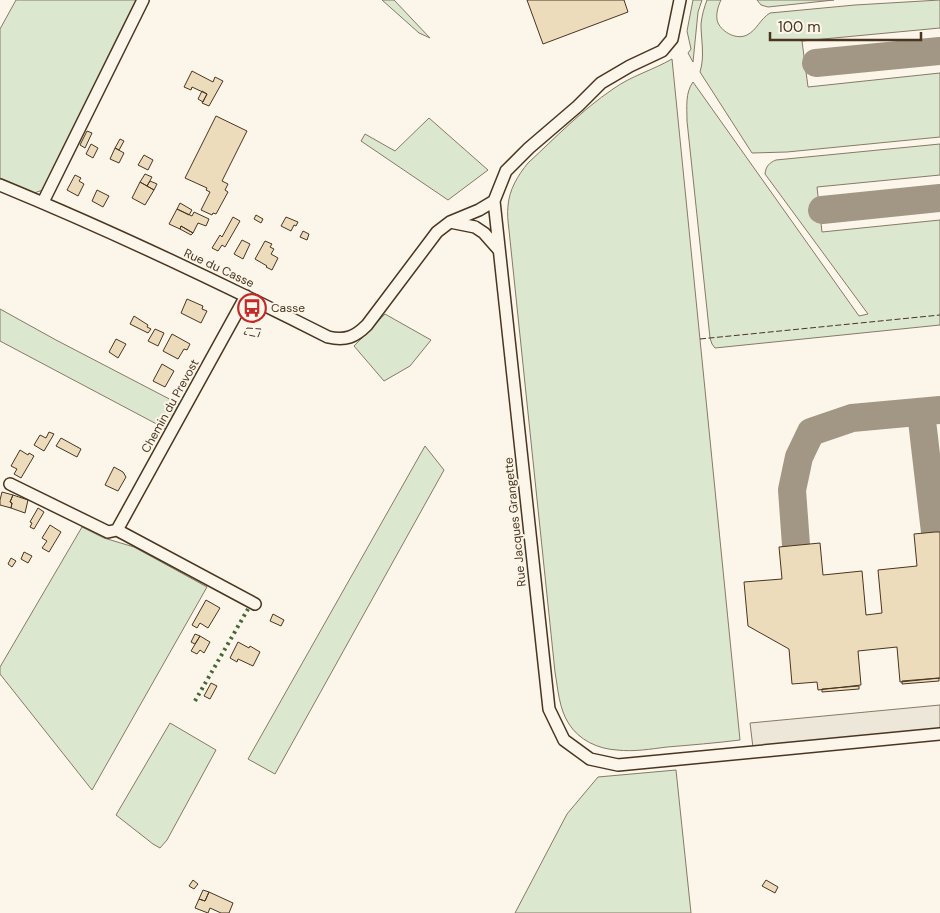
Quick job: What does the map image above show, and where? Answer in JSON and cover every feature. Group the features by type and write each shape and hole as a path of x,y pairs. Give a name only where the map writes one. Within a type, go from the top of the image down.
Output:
{"street":[{"path":"43,202 143,0"},
{"name":"Rue Jacques Grangette","path":"680,0 672,39 662,51 630,66 601,83 506,171 494,201 549,709 564,740 590,759 618,765 940,734"},
{"name":"Rue du Casse","path":"0,185 43,202 246,296 328,337 338,339 347,338 361,332 436,232 450,222 479,210 494,201"},
{"path":"450,222 476,227 499,250"},
{"name":"Chemin du Prevost","path":"118,530 246,296"},
{"path":"10,484 108,532 118,530 255,604"}],"green space":[{"path":"16,0 140,0 43,190 34,193 0,178 0,29"},
{"path":"382,0 394,0 430,38 419,33"},
{"path":"693,0 702,0 698,12 693,62 688,53 691,49 687,31"},
{"path":"707,0 721,0 717,14 718,23 727,33 739,37 750,33 770,13 940,0 940,28 802,41 808,87 940,73 940,137 787,152 752,153 700,72 703,54 701,24"},
{"path":"757,0 834,0 768,7 761,5"},
{"path":"672,59 740,740 623,751 596,746 578,735 569,724 559,699 508,224 508,209 512,189 524,168 569,125 590,106 620,84"},
{"path":"693,82 859,316 868,314 765,174 767,167 776,160 940,144 940,175 817,187 822,232 940,220 940,325 715,348 710,338 687,121 688,95"},
{"path":"429,118 488,170 448,200 361,141 365,134 395,151"},
{"path":"0,309 179,404 166,429 0,341"},
{"path":"385,314 431,340 410,366 384,381 354,346"},
{"path":"425,446 444,470 275,774 248,759"},
{"path":"82,527 104,538 134,547 207,587 92,790 0,674 0,667"},
{"path":"170,723 216,750 167,840 160,848 116,815"},
{"path":"676,770 691,913 515,913 567,814 598,777"}],"shaded area":[{"path":"940,705 940,737 754,756 750,723"}],"building":[{"path":"527,0 624,0 628,12 543,44"},
{"path":"192,71 213,82 215,77 223,81 209,106 202,103 207,94 192,87 191,90 184,87"},
{"path":"202,91 207,94 203,102 198,99"},
{"path":"216,116 247,131 222,181 228,184 225,190 228,192 216,214 213,213 212,215 201,210 210,192 206,190 207,188 185,178"},
{"path":"87,131 92,133 85,148 80,145"},
{"path":"120,139 124,141 119,150 115,148"},
{"path":"91,144 98,148 93,158 86,154"},
{"path":"115,148 124,153 119,163 110,159"},
{"path":"144,155 153,160 148,170 138,165"},
{"path":"145,174 152,177 147,186 140,182"},
{"path":"75,175 81,178 79,181 84,184 78,196 67,190"},
{"path":"150,181 157,184 154,190 147,186"},
{"path":"140,182 154,190 145,205 132,198"},
{"path":"97,190 109,196 103,207 92,201"},
{"path":"180,203 192,210 189,215 177,209"},
{"path":"177,209 192,216 194,212 209,219 206,226 198,223 193,233 181,226 180,229 169,224"},
{"path":"256,215 263,219 261,223 254,219"},
{"path":"233,217 240,221 225,247 222,245 218,251 212,248 220,235 222,237"},
{"path":"286,217 298,222 291,231 281,226"},
{"path":"181,226 193,233 191,235 180,229"},
{"path":"303,231 309,234 307,240 300,237"},
{"path":"242,240 250,244 243,259 234,254"},
{"path":"265,241 272,244 270,247 274,249 271,254 278,258 272,270 255,259"},
{"path":"187,299 203,306 202,309 207,311 201,323 181,313"},
{"path":"134,316 148,325 147,327 151,329 148,333 130,324"},
{"path":"155,329 164,333 158,346 148,341"},
{"path":"172,334 190,344 187,350 184,349 178,359 163,351"},
{"path":"116,339 126,344 118,358 109,352"},
{"path":"162,364 174,371 165,387 153,381"},
{"path":"49,432 54,434 44,451 34,445 40,435 46,438"},
{"path":"61,438 81,449 77,457 56,446"},
{"path":"20,450 34,456 21,478 14,474 17,469 11,466"},
{"path":"114,467 123,472 126,477 118,491 105,485"},
{"path":"2,492 13,495 10,502 12,503 11,508 0,505"},
{"path":"13,495 28,500 25,513 11,508 12,503 10,502"},
{"path":"38,508 44,512 34,529 30,527 32,523 30,522"},
{"path":"50,525 61,532 49,552 42,548 47,541 42,538"},
{"path":"940,532 940,678 900,682 897,647 858,651 861,685 818,690 817,682 792,684 789,649 748,626 744,582 782,579 779,547 820,543 823,575 862,571 866,615 882,613 878,570 917,566 914,534"},
{"path":"24,552 32,556 28,563 21,559"},
{"path":"11,558 16,561 12,567 8,564"},
{"path":"206,600 220,608 208,628 200,623 197,628 192,625"},
{"path":"273,614 284,620 281,626 270,621"},
{"path":"195,634 200,636 195,644 191,642"},
{"path":"200,636 210,642 204,653 200,650 197,654 191,651"},
{"path":"238,642 260,652 253,666 238,659 237,662 230,658"},
{"path":"939,678 939,681 902,684 902,681"},
{"path":"211,683 217,686 210,699 204,696"},
{"path":"859,686 859,689 822,692 822,689"},
{"path":"193,880 198,884 194,889 189,886"},
{"path":"766,880 778,887 775,893 762,886"},
{"path":"203,890 209,892 205,901 199,899"},
{"path":"209,892 233,903 229,913 221,913 210,908 208,913 195,908 199,899 205,901"}],"taxiway":[{"path":"816,63 940,51"},
{"path":"822,210 940,198"},
{"path":"796,545 792,490 799,457 811,432 852,418 940,410"},
{"path":"921,412 935,532"}],"hedge":[{"path":"195,701 248,609"}],"fence":[{"path":"700,339 940,315"},
{"path":"247,328 261,329 258,337 244,334 247,328"}],"place":[{"name":"Casse","path":"252,308"}]}
